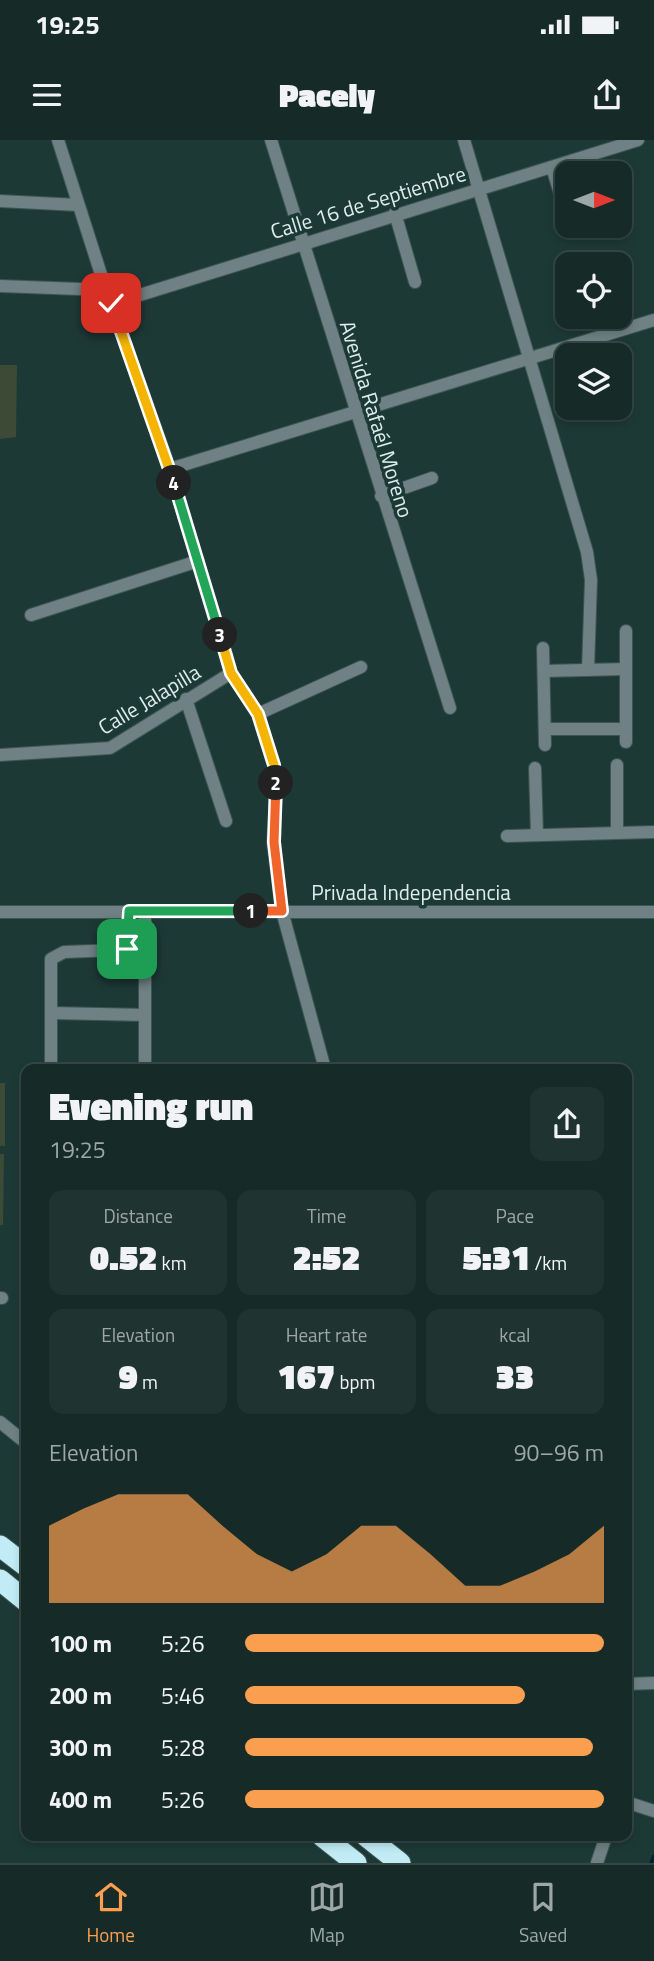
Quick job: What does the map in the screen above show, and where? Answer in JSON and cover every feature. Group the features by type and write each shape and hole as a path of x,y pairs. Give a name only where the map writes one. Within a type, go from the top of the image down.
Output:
{"highway":[{"path":"0,1546 21,1562"},
{"path":"0,1580 21,1597"},
{"path":"328,1841 356,1863"},
{"path":"372,1841 400,1863"}],"street":[{"path":"58,140 106,290 170,469 231,673 258,714 276,779 274,842 282,911 324,1064"},
{"name":"Avenida Rafaél Moreno","path":"271,140 354,411 450,708"},
{"path":"464,140 531,356 589,564 588,670"},
{"name":"Calle 16 de Septiembre","path":"111,303 394,213 638,140"},
{"path":"552,167 555,177"},
{"path":"0,201 78,205"},
{"path":"394,213 415,282"},
{"path":"0,286 106,290"},
{"path":"170,469 654,320"},
{"path":"381,496 432,478"},
{"path":"31,615 198,561"},
{"path":"546,729 626,736 626,631"},
{"path":"543,648 545,745"},
{"path":"258,714 361,667"},
{"path":"544,671 626,669"},
{"name":"Calle Jalapilla","path":"0,755 110,748 231,673"},
{"path":"186,699 226,821"},
{"path":"617,765 617,832"},
{"path":"535,768 537,835"},
{"path":"507,836 654,832"},
{"path":"127,949 129,911"},
{"name":"Privada Independencia","path":"0,912 654,912"},
{"path":"145,912 145,1064"},
{"path":"51,1064 51,959 56,954 145,949"},
{"path":"52,1013 145,1015"},
{"path":"0,1422 21,1439"},
{"path":"632,1684 654,1684"},
{"path":"632,1804 654,1811"},
{"path":"597,1863 604,1841"}],"green space":[{"path":"0,365 17,365 16,437 0,439"},
{"path":"0,1083 5,1083 5,1146 0,1146"},
{"path":"0,1154 4,1154 3,1225 0,1225"}],"waterway":[{"path":"651,1863 654,1856"}],"route":[{"path":"111,303 170,469 231,673 258,714 274,765 274,842 282,911 129,911 127,949"}]}
